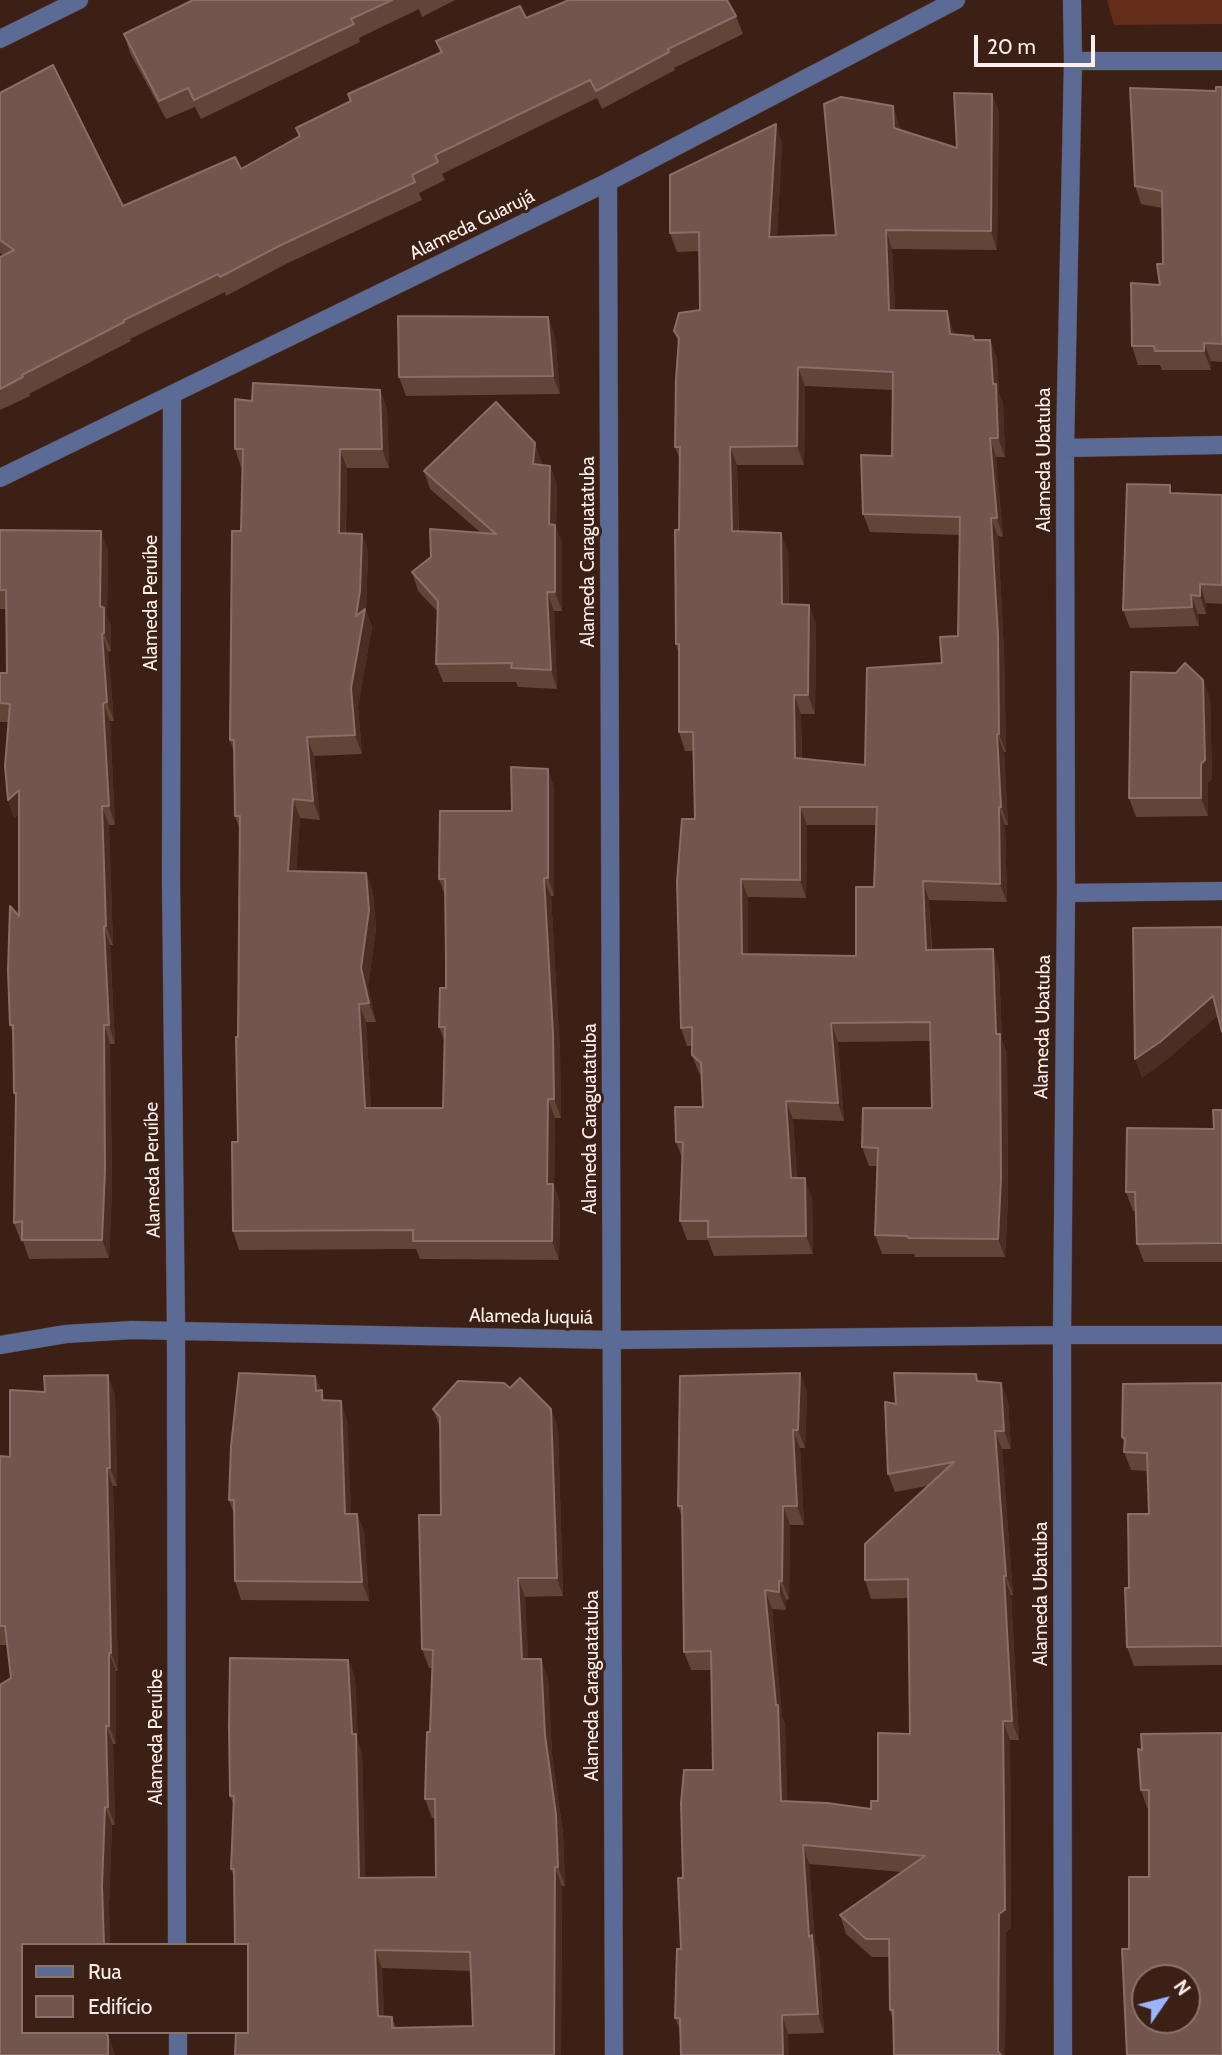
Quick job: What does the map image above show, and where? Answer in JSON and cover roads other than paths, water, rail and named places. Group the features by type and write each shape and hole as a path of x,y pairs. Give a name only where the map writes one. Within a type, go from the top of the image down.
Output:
{"street":[{"path":"0,38 79,0"},
{"name":"Alameda Guarujá","path":"0,478 608,182 956,0"},
{"name":"Alameda Ubatuba","path":"1063,2055 1065,448 1072,0"},
{"path":"1073,61 1222,61"},
{"name":"Alameda Caraguatatuba","path":"608,182 614,2055"},
{"name":"Alameda Peruíbe","path":"172,395 171,881 176,1331 177,1943"},
{"path":"1065,448 1222,445"},
{"path":"1066,893 1222,891"},
{"name":"Alameda Juquiá","path":"0,1345 66,1334 132,1330 612,1340 1062,1335"},
{"path":"1062,1335 1222,1335"},
{"path":"178,2034 178,2055"}]}
